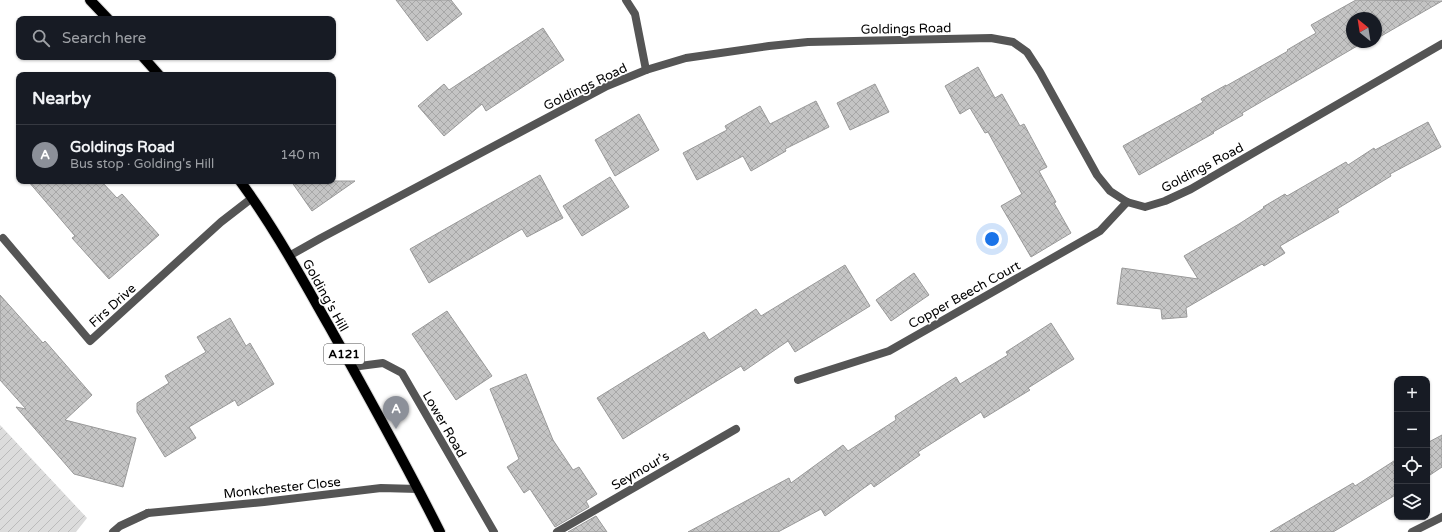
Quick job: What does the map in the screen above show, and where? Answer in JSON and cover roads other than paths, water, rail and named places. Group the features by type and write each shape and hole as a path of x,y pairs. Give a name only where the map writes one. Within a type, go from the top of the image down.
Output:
{"main road":[{"path":"90,0 105,16"},
{"path":"146,60 156,72"},
{"name":"Golding's Hill","path":"242,184 289,256 352,367 440,532"}],"street":[{"path":"626,0 635,14 646,70"},
{"name":"Goldings Road","path":"289,256 607,86 646,70 686,58 808,42 991,38 1013,42 1027,52 1040,72 1097,175 1110,191 1127,202 1145,207 1165,201 1191,189 1442,44"},
{"name":"Firs Drive","path":"3,238 90,341 221,222 252,198"},
{"name":"Copper Beech Court","path":"798,380 889,351 1100,231 1127,202"},
{"name":"Lower Road","path":"352,367 383,363 402,373 494,532"},
{"name":"Seymour's","path":"556,532 736,429"},
{"name":"Monkchester Close","path":"113,532 120,526 148,513 264,502 380,488 418,489"},
{"path":"1412,532 1442,517"}],"place":[{"name":"Goldings Road","path":"396,429"}]}
